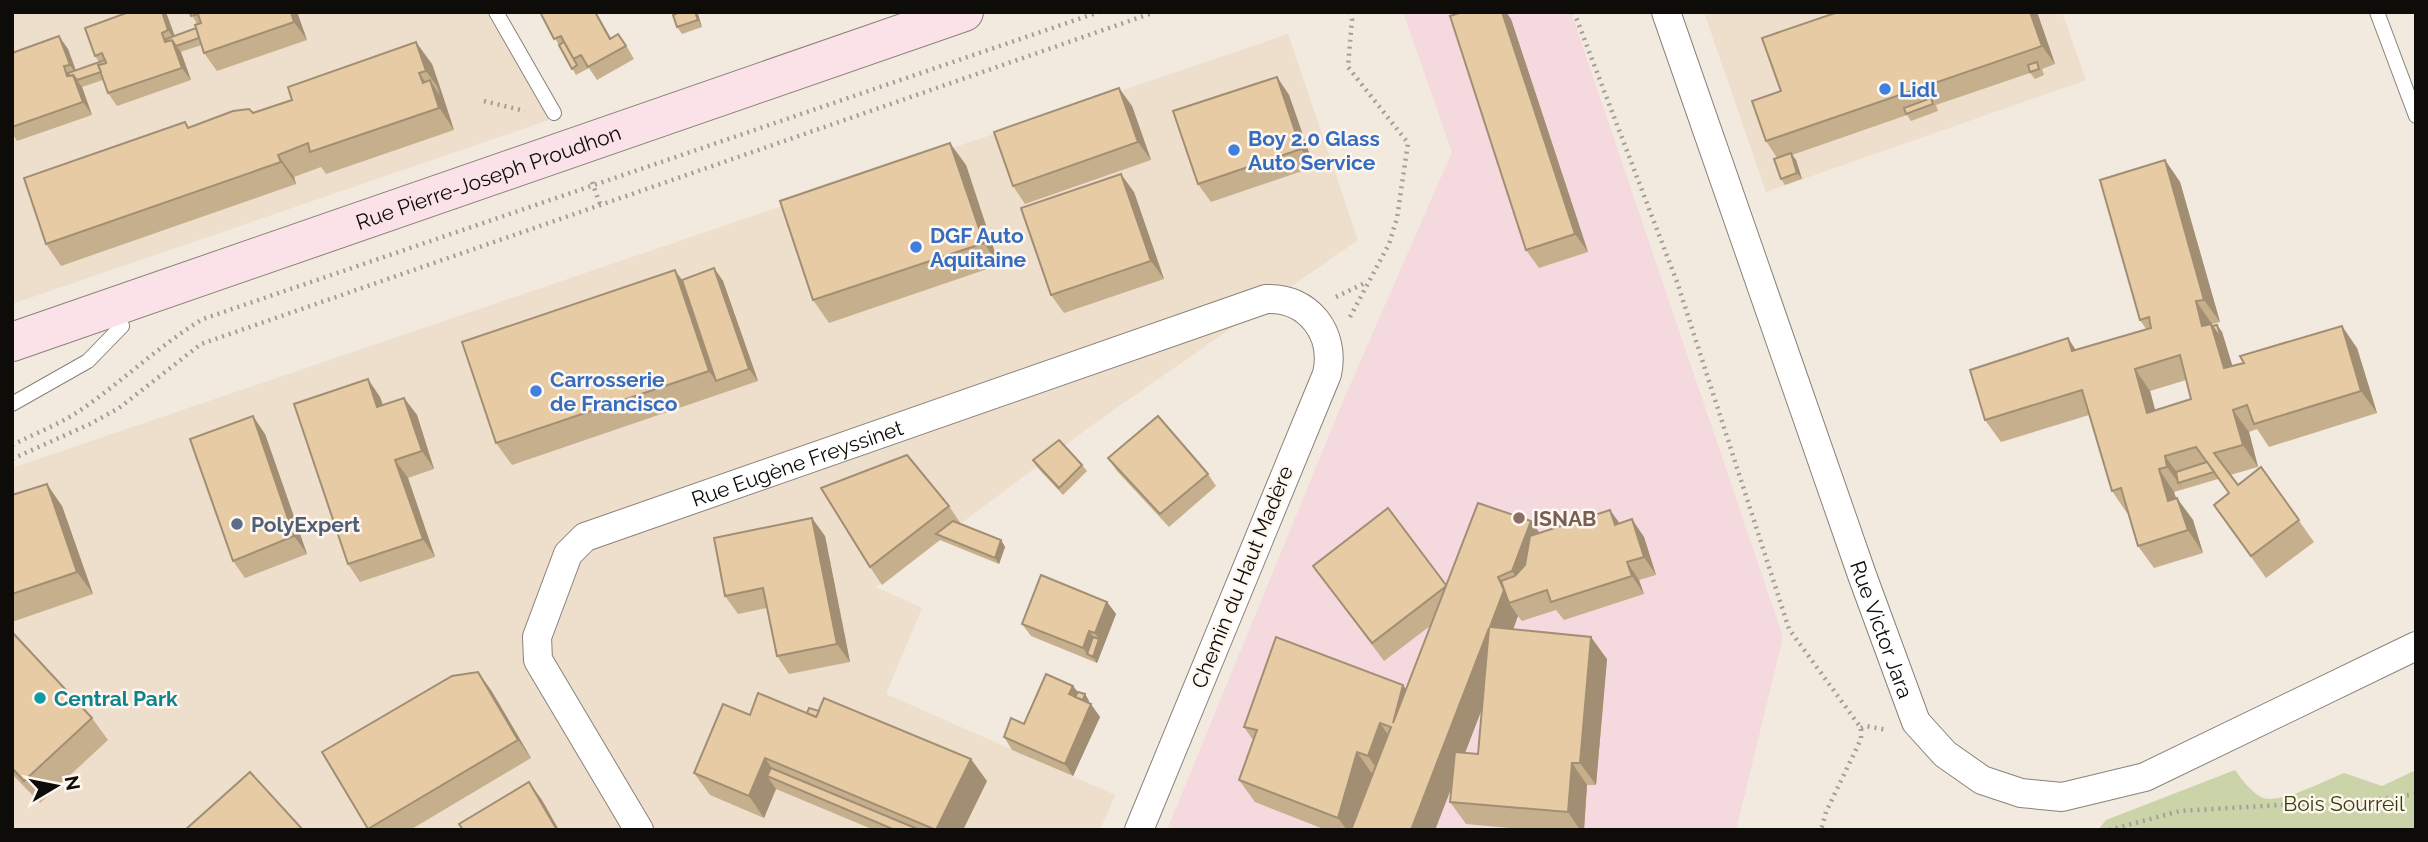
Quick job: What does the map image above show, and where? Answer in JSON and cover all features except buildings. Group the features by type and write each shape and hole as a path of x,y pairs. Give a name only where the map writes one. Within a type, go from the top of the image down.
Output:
{"street":[{"name":"Rue Pierre-Joseph Proudhon","path":"12,342 964,12"},
{"name":"Rue Victor Jara","path":"1666,12 1862,575 1916,722 1945,754 1982,780 2021,793 2062,797 2145,777 2416,646"},
{"name":"Rue Eugène Freyssinet","path":"639,830 538,660 537,637 568,554 585,537 1266,299 1277,299 1300,306 1319,325"},
{"name":"Chemin du Haut Madère","path":"1139,830 1327,374 1330,350 1319,325"}],"lane":[{"path":"496,12 554,113"},
{"path":"2378,12 2416,116"},
{"path":"12,404 88,361 122,326 115,307"}],"path":[{"path":"12,445 82,409 177,334 203,319 1099,12"},
{"path":"12,459 119,408 201,344 1154,12"},
{"path":"1350,12 1352,19 1348,67 1408,143 1397,218 1379,265 1366,282"},
{"path":"1574,12 1677,282 1789,629 1861,729 1861,739 1826,812 1821,830"},
{"path":"484,100 546,116 554,113"},
{"path":"2109,830 2180,811 2381,799 2416,793"}],"shaded area":[{"path":"12,12 486,12 549,120 12,304"},
{"name":"ISNAB","path":"1403,12 1571,12 1783,637 1736,830 1167,830 1344,399 1452,152"},
{"path":"1704,12 2062,12 2086,80 1766,192"},
{"path":"1288,34 1358,240 1095,423 876,587 922,608 886,694 1115,795 1100,830 12,830 12,468"}],"green space":[{"name":"Bois Sourreil","path":"2235,770 2255,793 2271,799 2292,795 2344,773 2382,786 2416,770 2416,830 2098,830 2106,820"}],"place":[{"name":"Lidl","path":"1885,89"},
{"name":"Boy 2.0 Glass Auto Service","path":"1234,150"},
{"name":"DGF Auto Aquitaine","path":"916,247"},
{"name":"Carrosserie de Francisco","path":"536,391"},
{"name":"ISNAB","path":"1519,518"},
{"name":"PolyExpert","path":"237,524"},
{"name":"Central Park","path":"40,698"}]}
